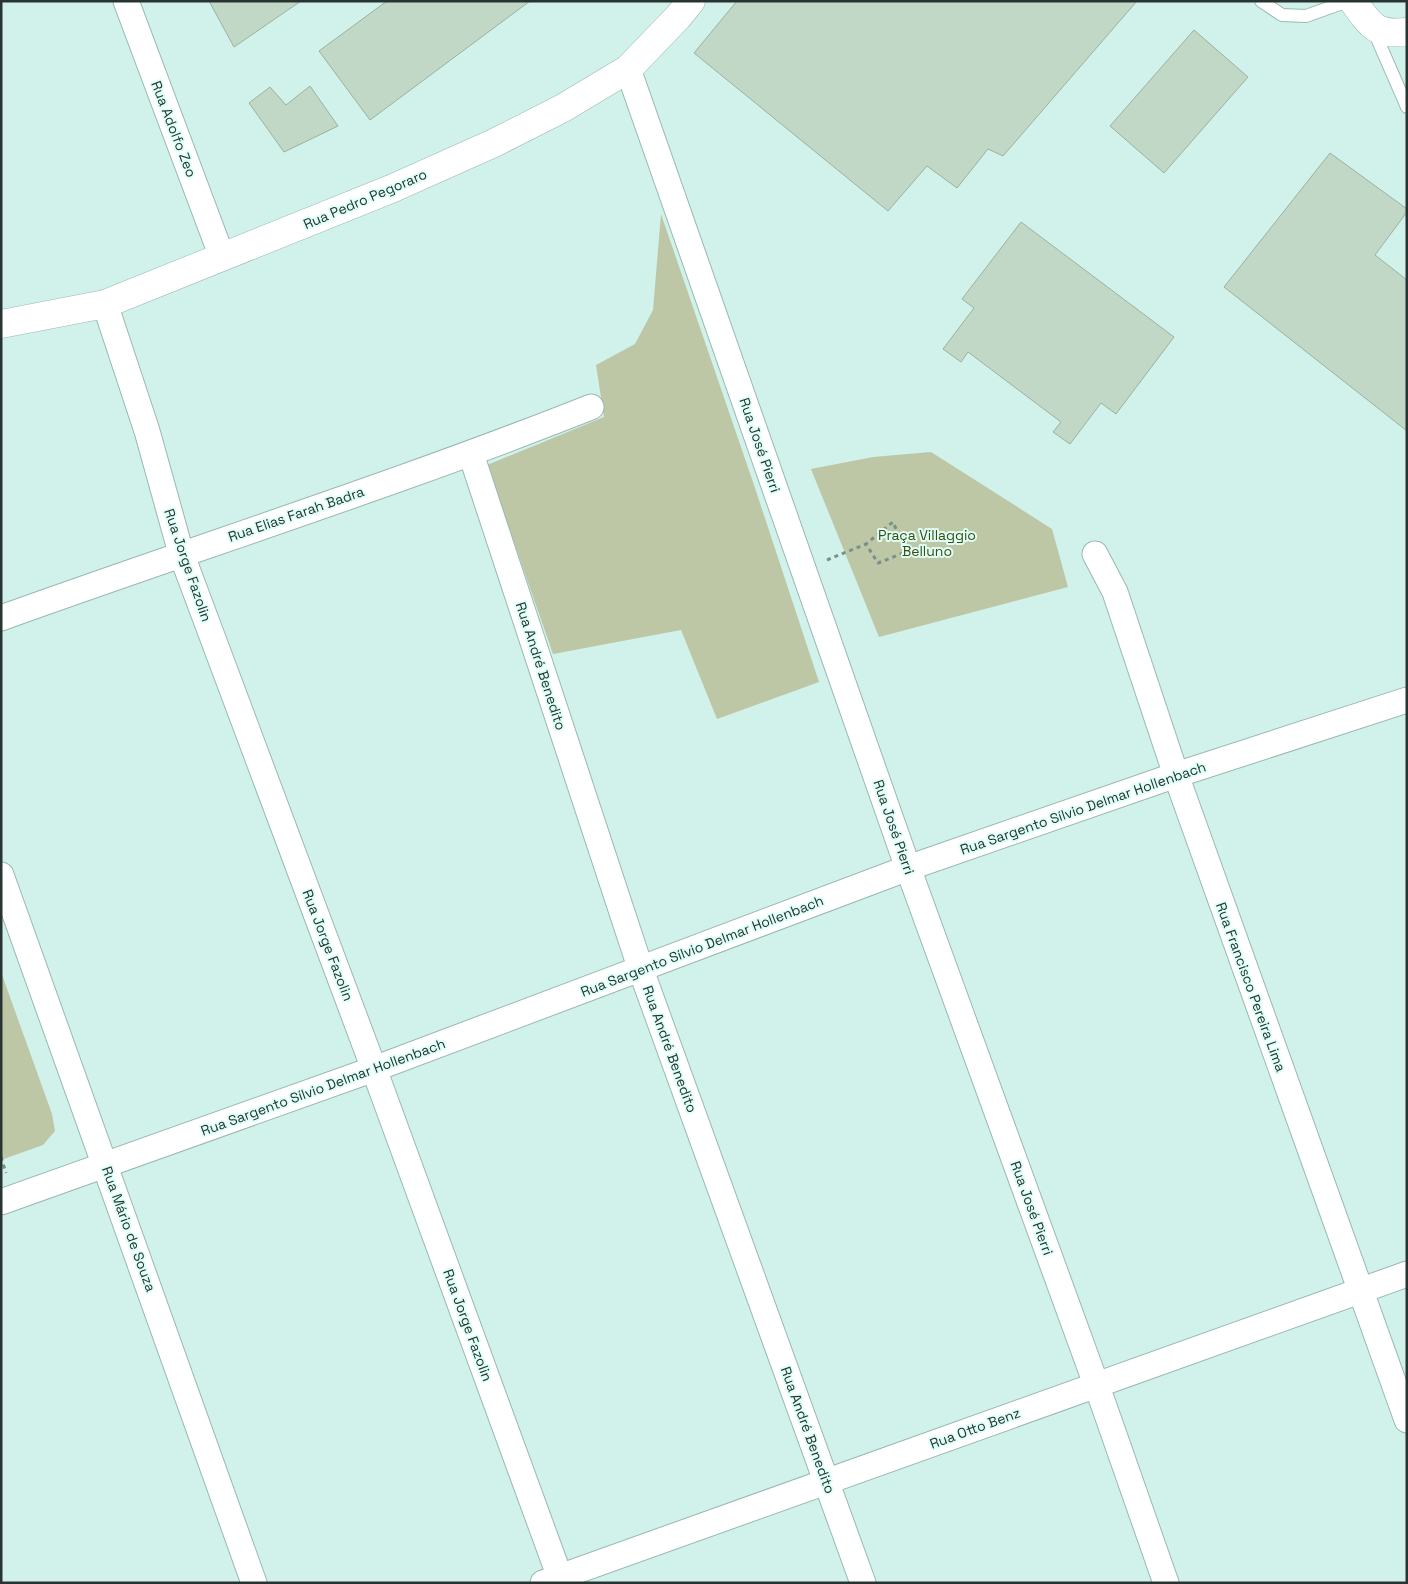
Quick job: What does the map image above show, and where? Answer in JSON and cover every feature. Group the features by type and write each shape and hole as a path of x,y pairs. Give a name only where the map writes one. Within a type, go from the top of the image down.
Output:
{"street":[{"name":"Rua Adolfo Zeo","path":"126,1 222,257"},
{"name":"Rua Pedro Pegoraro","path":"1,324 105,304 391,189 494,143 564,108 628,69 691,1"},
{"path":"1354,1 1371,25 1388,34 1407,32"},
{"name":"Rua José Pierri","path":"628,69 908,868 1166,1583"},
{"name":"Rua Jorge Fazolin","path":"105,304 147,431 181,553 374,1069 555,1581"},
{"name":"Rua Elias Farah Badra","path":"1,618 181,553 471,454 590,407"},
{"name":"Rua André Benedito","path":"471,454 641,970 863,1583"},
{"name":"Rua Francisco Pereira Lima","path":"1096,554 1115,592 1176,775 1407,1420"},
{"name":"Rua Sargento Sílvio Delmar Hollenbach","path":"1,1202 374,1069 908,868 1176,775 1407,700"},
{"name":"Rua Mário de Souza","path":"1,875 107,1165 254,1583"},
{"name":"Rua Otto Benz","path":"555,1581 827,1481 1407,1274"}],"lane":[{"path":"1261,1 1282,15 1306,16 1348,1"},
{"path":"1371,25 1407,107"}],"path":[{"path":"803,569 866,544 892,522 906,552 878,563 866,544"}],"green space":[{"path":"661,214 819,682 717,719 681,630 553,654 487,465 604,417 596,365 635,344 653,310"},
{"name":"Praça Villaggio Belluno","path":"931,452 1052,529 1068,587 879,637 811,469 873,457"},
{"path":"1,972 52,1114 55,1131 43,1145 1,1160"}],"building":[{"path":"209,1 301,1 234,47"},
{"path":"387,1 530,1 370,120 319,51"},
{"path":"737,1 1137,1 1003,156 988,149 957,188 927,166 888,211 694,53"},
{"path":"1194,30 1248,77 1164,173 1110,126"},
{"path":"310,86 338,126 284,152 249,103 270,87 286,105"},
{"path":"1330,153 1407,209 1407,212 1375,255 1407,280 1407,431 1224,287"},
{"path":"1021,222 1174,337 1116,414 1101,403 1070,444 1053,432 1061,422 968,352 961,362 943,349 974,308 962,299"}]}
